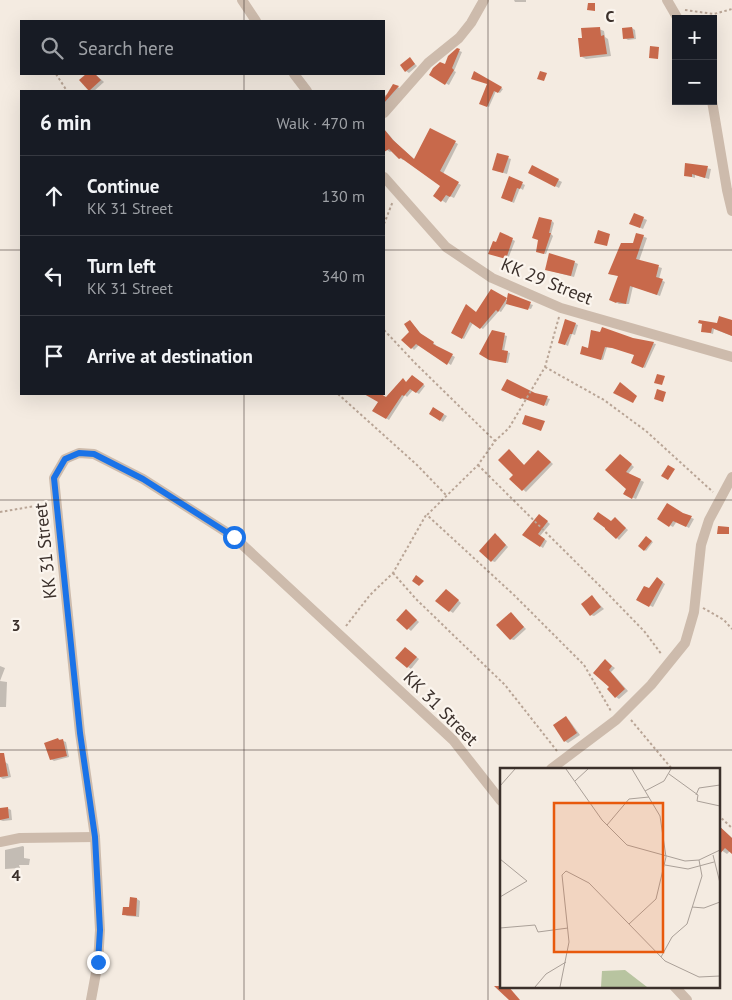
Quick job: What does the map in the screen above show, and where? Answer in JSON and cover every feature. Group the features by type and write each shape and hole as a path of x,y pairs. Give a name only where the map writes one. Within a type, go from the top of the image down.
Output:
{"street":[{"path":"242,0 255,20"},
{"path":"385,111 428,63 459,38 471,23 484,0"},
{"path":"295,75 307,90"},
{"path":"713,105 732,211"},
{"name":"KK 29 Street","path":"385,179 446,247 492,278 562,308 732,358"},
{"name":"KK 31 Street","path":"90,1000 98,962 100,930 95,837 80,733 54,478 65,459 79,453 94,454 143,479 234,537 454,740 500,800"},
{"path":"552,768 616,720 651,685 685,643 694,612 701,545 709,520 732,477"},
{"path":"0,842 20,838 95,837"},
{"path":"676,988 686,1000"}],"path":[{"path":"670,4 714,14 732,9"},
{"path":"57,75 66,90"},
{"path":"385,222 397,192"},
{"path":"340,634 370,595 393,573 427,515 478,464 495,441 508,428 545,368 562,308"},
{"path":"385,331 495,441"},
{"path":"545,368 604,400 646,431 720,498"},
{"path":"339,395 417,465 446,495"},
{"path":"478,464 644,631 668,664"},
{"path":"0,512 57,502"},
{"path":"427,515 514,595 584,665 616,720"},
{"path":"393,573 416,599 505,685 563,759"},
{"path":"695,603 724,620 732,629"},
{"path":"624,712 671,768"},
{"path":"720,817 732,828"}],"building":[{"path":"588,3 595,3 595,11 587,10"},
{"path":"600,27 601,36 604,35 607,54 580,57 578,38 582,38 581,28"},
{"path":"632,27 634,38 623,39 622,28"},
{"path":"650,46 659,47 658,59 649,58"},
{"path":"457,48 460,49 452,68 454,70 445,85 429,75 440,62 445,64 448,56"},
{"path":"410,57 415,64 405,72 400,65"},
{"path":"474,71 502,87 498,93 494,91 487,107 479,104 487,84 471,79"},
{"path":"540,71 547,73 544,81 537,79"},
{"path":"85,75 96,75 101,80 88,90 79,80"},
{"path":"393,84 399,86 385,102 385,97"},
{"path":"430,128 456,141 440,171 459,182 450,197 446,195 441,202 433,196 440,186 401,158 399,159 389,149 385,151 385,130 414,159"},
{"path":"497,153 509,156 503,173 492,170"},
{"path":"685,163 708,166 705,178 692,174 692,177 684,176"},
{"path":"532,165 559,179 555,187 528,173"},
{"path":"509,176 523,182 520,189 517,188 512,202 501,198"},
{"path":"634,213 644,217 640,228 629,224"},
{"path":"539,217 552,220 549,233 551,233 544,254 536,252 538,240 532,238"},
{"path":"598,230 610,234 607,246 594,243"},
{"path":"500,232 513,238 506,259 488,254 493,241 496,242"},
{"path":"636,233 644,235 636,259 659,265 656,277 663,279 657,295 630,286 626,304 616,303 609,300 618,276 608,274 621,243 633,243"},
{"path":"549,253 575,261 571,276 545,270"},
{"path":"491,289 507,298 498,312 496,310 480,329 470,322 462,339 451,333 466,304 476,312"},
{"path":"508,293 531,302 528,310 506,304"},
{"path":"719,316 732,320 732,336 712,328 711,333 701,332 702,324 698,323 699,320 717,323"},
{"path":"565,319 576,323 565,345 558,343"},
{"path":"410,320 420,333 434,342 433,344 453,354 447,365 416,344 411,349 401,340 409,332 404,324"},
{"path":"602,327 633,338 654,342 643,368 631,363 634,355 612,348 605,347 601,360 580,354 582,346 588,348 591,330 600,332"},
{"path":"492,330 505,333 502,350 508,351 506,363 489,360 479,354"},
{"path":"657,374 665,376 662,385 654,383"},
{"path":"412,375 424,384 416,393 410,389 404,396 402,395 386,419 372,411 378,402 366,395 383,395 386,397 403,378 406,382"},
{"path":"507,379 535,393 548,396 544,406 501,390"},
{"path":"620,382 637,396 633,403 613,393"},
{"path":"657,389 666,392 663,402 654,399"},
{"path":"433,407 444,414 440,421 429,414"},
{"path":"525,415 545,421 541,431 522,424"},
{"path":"509,449 524,465 538,450 551,462 522,491 509,479 513,475 498,460"},
{"path":"620,454 632,464 626,472 641,479 632,499 623,494 626,489 605,470"},
{"path":"668,465 675,469 668,480 661,476"},
{"path":"667,503 692,516 686,527 673,521 669,527 657,519"},
{"path":"598,512 611,521 615,517 626,528 616,539 593,519"},
{"path":"539,514 548,521 538,534 545,539 540,547 522,535"},
{"path":"718,526 729,527 729,534 717,534"},
{"path":"495,533 506,545 491,562 479,551"},
{"path":"646,536 652,541 644,551 638,546"},
{"path":"416,575 424,581 419,586 412,581"},
{"path":"657,577 663,582 649,607 636,600 644,586 649,588"},
{"path":"446,589 459,600 449,612 435,601"},
{"path":"592,595 601,607 590,616 581,604"},
{"path":"406,609 417,620 407,630 396,620"},
{"path":"511,612 524,627 510,640 496,625"},
{"path":"405,647 417,657 407,668 395,658"},
{"path":"605,659 612,666 609,670 625,689 615,698 607,689 609,687 593,673"},
{"path":"566,716 577,733 564,742 553,725"},
{"path":"58,738 59,740 63,739 67,756 50,760 44,743"},
{"path":"0,753 4,753 8,776 0,777"},
{"path":"8,807 9,818 0,820 0,808"},
{"path":"720,827 732,838 732,854 725,848 720,854"},
{"path":"130,897 137,898 136,916 122,915 123,907 129,907"},
{"path":"494,986 510,988 520,1000 509,1000"}],"route":[{"path":"98,962 100,930 95,837 80,733 54,478 65,459 79,453 94,454 143,479 234,537"}]}
